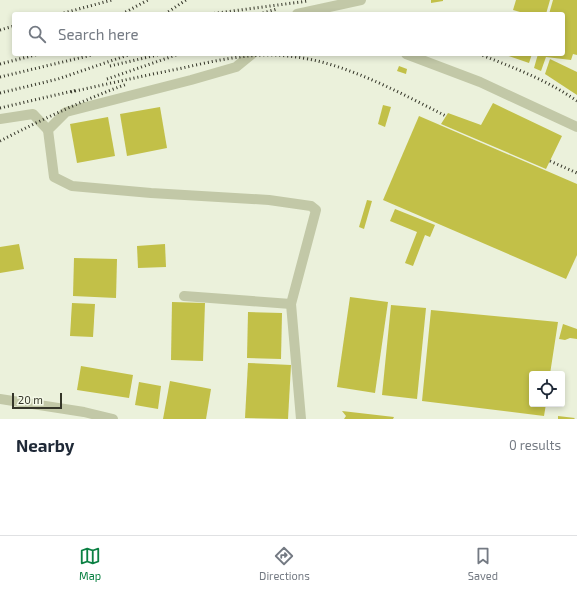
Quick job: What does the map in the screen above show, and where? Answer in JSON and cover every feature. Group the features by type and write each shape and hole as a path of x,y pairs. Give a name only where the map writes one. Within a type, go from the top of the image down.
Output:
{"lane":[{"path":"306,12 361,0"},
{"path":"48,130 66,112 236,67 250,56"},
{"path":"411,56 480,82 577,127"},
{"path":"0,119 33,114 48,130 54,177 72,186 151,193 269,200 311,206 316,210 291,304 301,419"},
{"path":"184,296 291,304"},
{"path":"0,399 84,416 113,419"}],"building":[{"path":"431,0 443,0 443,1 431,3"},
{"path":"516,0 550,0 547,12 520,12 513,10"},
{"path":"553,0 577,0 577,55 573,54 571,60 546,57 541,71 534,68 537,56 565,56 565,12 550,12"},
{"path":"509,56 531,56 529,63"},
{"path":"550,59 577,72 577,95 545,74"},
{"path":"399,66 407,69 406,74 397,71"},
{"path":"493,103 562,136 546,169 441,124 448,113 481,125"},
{"path":"383,105 391,107 385,127 378,124"},
{"path":"160,107 167,148 127,156 120,114"},
{"path":"419,116 577,184 577,255 566,279 383,200"},
{"path":"108,117 115,156 77,163 70,124"},
{"path":"367,200 372,201 364,229 359,227"},
{"path":"395,209 435,225 430,237 425,235 413,266 405,263 417,232 390,221"},
{"path":"19,244 24,269 0,273 0,247"},
{"path":"165,244 166,267 138,268 137,246"},
{"path":"74,258 117,259 116,298 73,296"},
{"path":"350,297 388,302 375,393 337,387"},
{"path":"172,302 205,303 203,361 171,360"},
{"path":"72,303 95,304 93,337 70,336"},
{"path":"391,305 426,308 417,399 382,395"},
{"path":"431,310 558,322 550,371 529,371 529,407 546,407 544,416 422,401"},
{"path":"248,312 282,313 281,359 247,358"},
{"path":"563,324 577,329 577,339 559,339"},
{"path":"248,363 291,365 288,419 245,418"},
{"path":"81,366 133,375 129,398 77,390"},
{"path":"170,381 211,389 206,419 163,419"},
{"path":"139,382 161,386 158,409 135,405"},
{"path":"342,411 394,417 393,419 344,419 346,416"},
{"path":"558,416 575,418 558,419"}],"railway":[{"path":"67,12 112,0"},
{"path":"126,12 148,0"},
{"path":"168,12 186,0"},
{"path":"225,12 308,1"},
{"path":"266,12 277,9"},
{"path":"0,30 12,27"},
{"path":"0,64 31,56"},
{"path":"0,77 88,56"},
{"path":"0,93 58,79 125,56"},
{"path":"110,66 152,56"},
{"path":"107,79 173,56"},
{"path":"71,92 219,60 246,56"},
{"path":"288,56 309,59 350,71 370,79 446,116"},
{"path":"484,56 542,80 566,93 577,101"},
{"path":"0,141 62,111 127,84"},
{"path":"0,108 77,90"},
{"path":"550,161 577,173"}]}
